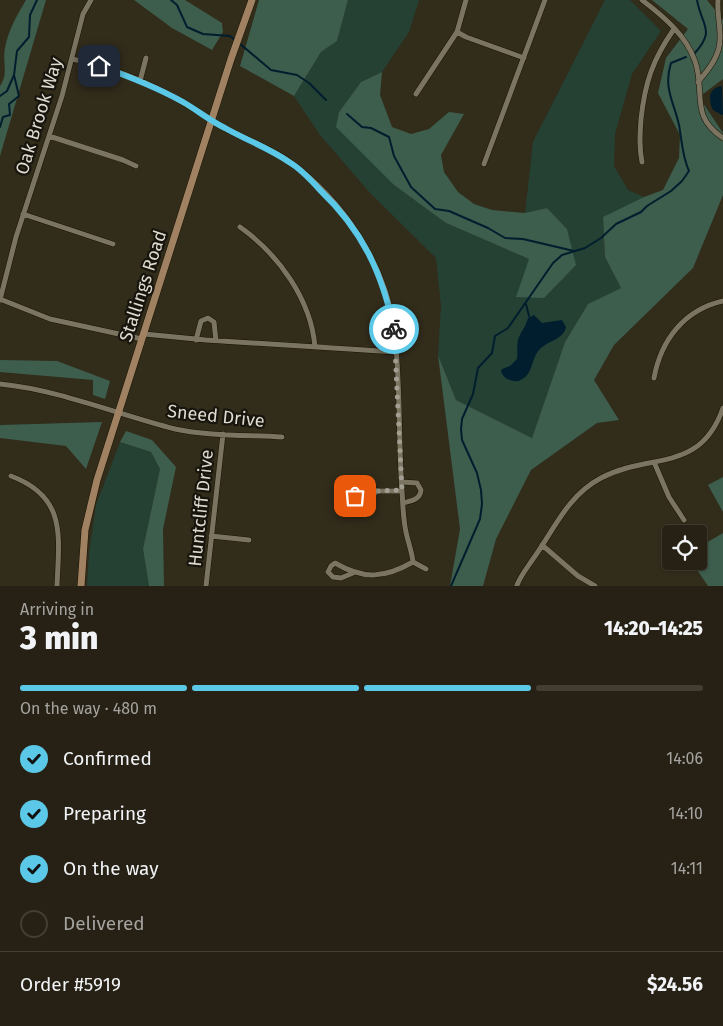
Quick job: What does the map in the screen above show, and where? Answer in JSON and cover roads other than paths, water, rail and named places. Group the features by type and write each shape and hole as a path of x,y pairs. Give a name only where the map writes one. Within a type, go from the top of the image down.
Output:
{"street":[{"name":"Oak Brook Way","path":"0,299 22,214 49,136 83,14 91,0"},
{"name":"Stallings Road","path":"80,586 82,548 88,513 118,413 252,0"},
{"path":"416,94 457,32 466,0"},
{"path":"484,164 545,0"},
{"path":"642,0 660,14 674,29 694,59 702,114 708,124 723,138"},
{"path":"698,82 718,54 720,37 718,0"},
{"path":"642,162 639,144 645,88 657,57 674,29"},
{"path":"457,32 524,58"},
{"path":"140,82 146,58"},
{"path":"72,59 99,66 140,82 185,103 213,121 289,162 307,176 346,217 370,254 378,272 394,328 402,490 406,531 414,562 426,569"},
{"path":"49,136 136,166"},
{"path":"22,214 113,244"},
{"path":"240,227 263,246 289,276 306,314 314,337 315,347"},
{"path":"0,299 50,319 143,337 396,352"},
{"path":"654,378 663,347 680,324 697,311 723,302"},
{"path":"196,340 201,321 208,318 214,322 216,341"},
{"name":"Sneed Drive","path":"0,384 65,396 175,429 282,437"},
{"path":"517,585 520,577 566,508 588,486 616,471 685,454 700,445 712,432 723,408"},
{"name":"Huntcliff Drive","path":"206,586 223,434"},
{"path":"654,462 669,497 684,520"},
{"path":"11,476 23,481 37,491 48,502 56,518 59,542 57,586"},
{"path":"402,482 414,482 419,485 421,490 420,495 416,499 403,503"},
{"path":"377,491 402,490"},
{"path":"212,536 249,540"},
{"path":"542,545 578,576 595,586"},
{"path":"353,573 385,574 414,562"}],"water":[{"path":"722,86 723,115 713,110 710,102 710,95 714,89"},
{"path":"534,315 542,323 562,320 566,327 562,335 538,352 526,376 519,381 514,381 506,378 501,371 517,359 519,337 528,318"}],"waterway":[{"path":"0,96 7,91 14,75 17,51 29,37 30,15 37,0"},
{"path":"171,0 177,5 187,27 203,34 230,36 235,40"},
{"path":"694,54 701,46 706,33 697,0"},
{"path":"239,43 271,70 297,75 309,83 326,100"},
{"path":"451,586 480,519 482,504 477,473 462,440 461,429 462,419 473,394 478,368 492,353 495,336 508,328 553,263 562,255 585,248 601,238 616,224 641,212 671,191 689,171 668,80 671,63 686,57"},
{"path":"0,127 3,117 10,115 9,104 19,96 14,75"},
{"path":"347,114 362,127 371,128 389,137 394,156 411,187 435,209 449,211 488,228 505,238 523,239 574,251"},
{"path":"526,304 529,316"}]}
